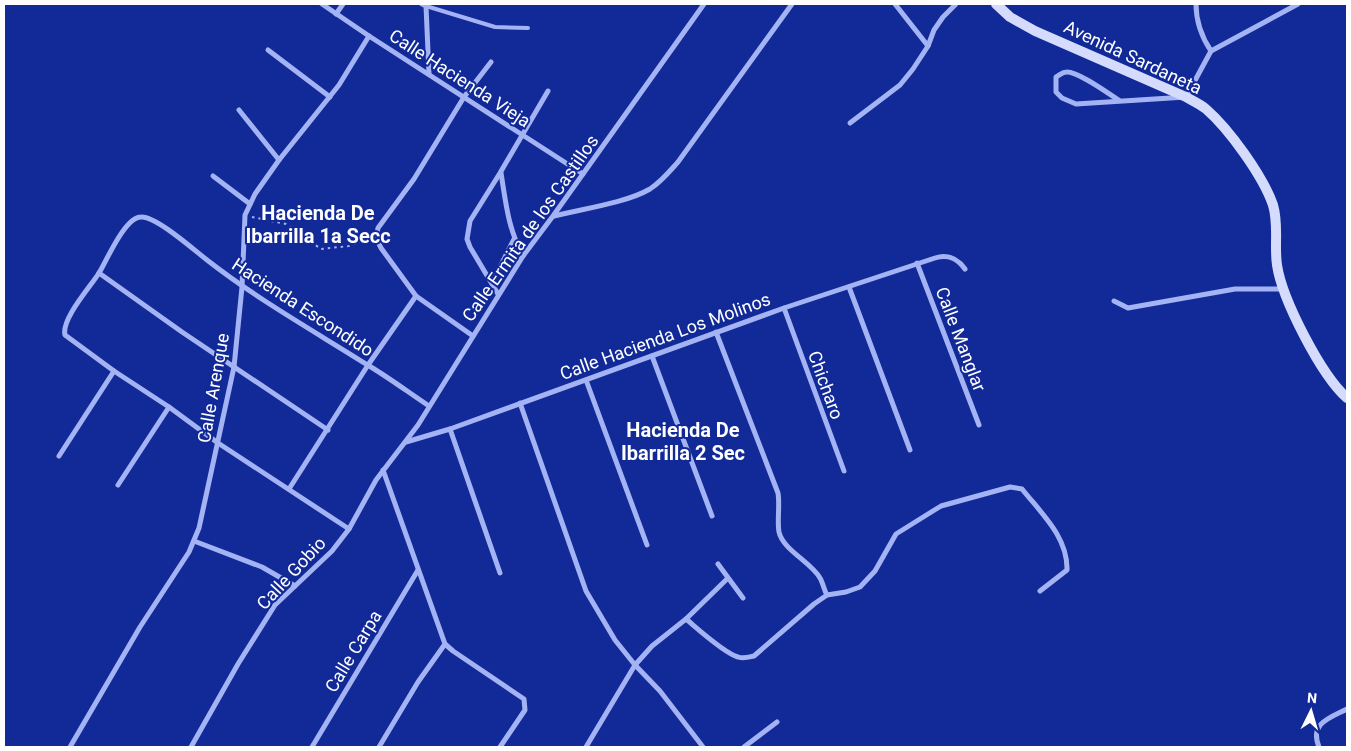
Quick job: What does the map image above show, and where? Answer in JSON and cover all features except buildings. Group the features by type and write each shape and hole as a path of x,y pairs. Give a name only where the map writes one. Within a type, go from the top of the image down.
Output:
{"street":[{"name":"Calle Hacienda Vieja","path":"322,4 368,36 584,174"},
{"path":"336,14 343,4"},
{"name":"Calle Ermita de los Castillos","path":"383,470 406,442 523,256 584,174 704,4"},
{"path":"553,216 634,196 651,188 665,178 792,4"},
{"path":"895,4 928,46"},
{"path":"850,123 900,85 928,46 934,30 943,17 956,4"},
{"name":"Avenida Sardaneta","path":"996,4 1010,17 1035,31 1186,97 1205,108 1230,133 1257,174 1272,204 1277,223 1277,265 1294,313 1324,370 1347,398"},
{"path":"1196,4 1198,27 1202,39 1210,51"},
{"path":"1120,101 1088,81 1069,72 1062,73 1056,77 1056,92 1062,98 1076,104 1186,97 1195,83 1210,51 1298,4"},
{"path":"424,5 429,74"},
{"name":"Calle Arenque","path":"70,747 140,627 189,552 199,528 234,367 242,287 245,215 250,204 279,160 350,69 368,36"},
{"path":"268,50 330,97"},
{"path":"473,336 416,296 381,248 376,235 378,228 414,179 464,96 491,62"},
{"path":"498,294 470,247 467,239 470,221 548,91"},
{"path":"239,110 279,160"},
{"path":"500,173 509,224 523,256"},
{"path":"213,176 250,204"},
{"name":"Hacienda Escondido","path":"99,273 122,232 135,218 149,218 164,227 242,287 368,365 429,406"},
{"path":"492,284 514,239"},
{"name":"Calle Hacienda Los Molinos","path":"406,442 450,429 716,332 849,288 917,263 942,256 954,258 965,268"},
{"name":"Calle Manglar","path":"917,263 979,425"},
{"path":"328,430 99,273 72,312 64,329 67,336 114,371 348,529"},
{"path":"849,288 910,450"},
{"path":"1114,300 1128,308 1235,289 1284,289"},
{"path":"289,489 368,365 416,296"},
{"name":"Chicharo","path":"784,308 844,471"},
{"path":"716,332 778,493 779,532 785,542 821,578 827,596"},
{"path":"652,356 712,516"},
{"path":"59,456 114,371"},
{"path":"586,380 647,545"},
{"path":"520,403 586,591 615,640 635,665 660,691 703,747"},
{"path":"118,485 169,407"},
{"path":"450,429 500,573"},
{"path":"383,470 445,644 524,700 525,710 500,747"},
{"name":"Calle Gobio","path":"191,747 259,629 276,605 332,551 348,529 383,470"},
{"path":"686,619 728,652 738,657 754,656 814,604 827,596 860,587 875,571 896,534 907,526 941,506 1010,487 1022,489 1056,530 1067,559 1067,570 1040,591"},
{"path":"194,541 262,567 295,586"},
{"path":"718,564 743,598"},
{"name":"Calle Carpa","path":"312,747 418,570"},
{"path":"586,747 635,665 652,646 686,619 728,578"},
{"path":"379,747 418,682 445,644"},
{"path":"1319,747 1316,740 1318,726 1347,708"},
{"path":"744,747 777,722"}],"lane":[{"path":"424,5 495,27 528,28"}],"path":[{"path":"245,215 286,224 321,249 349,246 376,235"}],"district":[{"name":"Hacienda De Ibarrilla 1a Secc","path":"318,224"},
{"name":"Hacienda De Ibarrilla 2 Sec","path":"683,442"}]}
